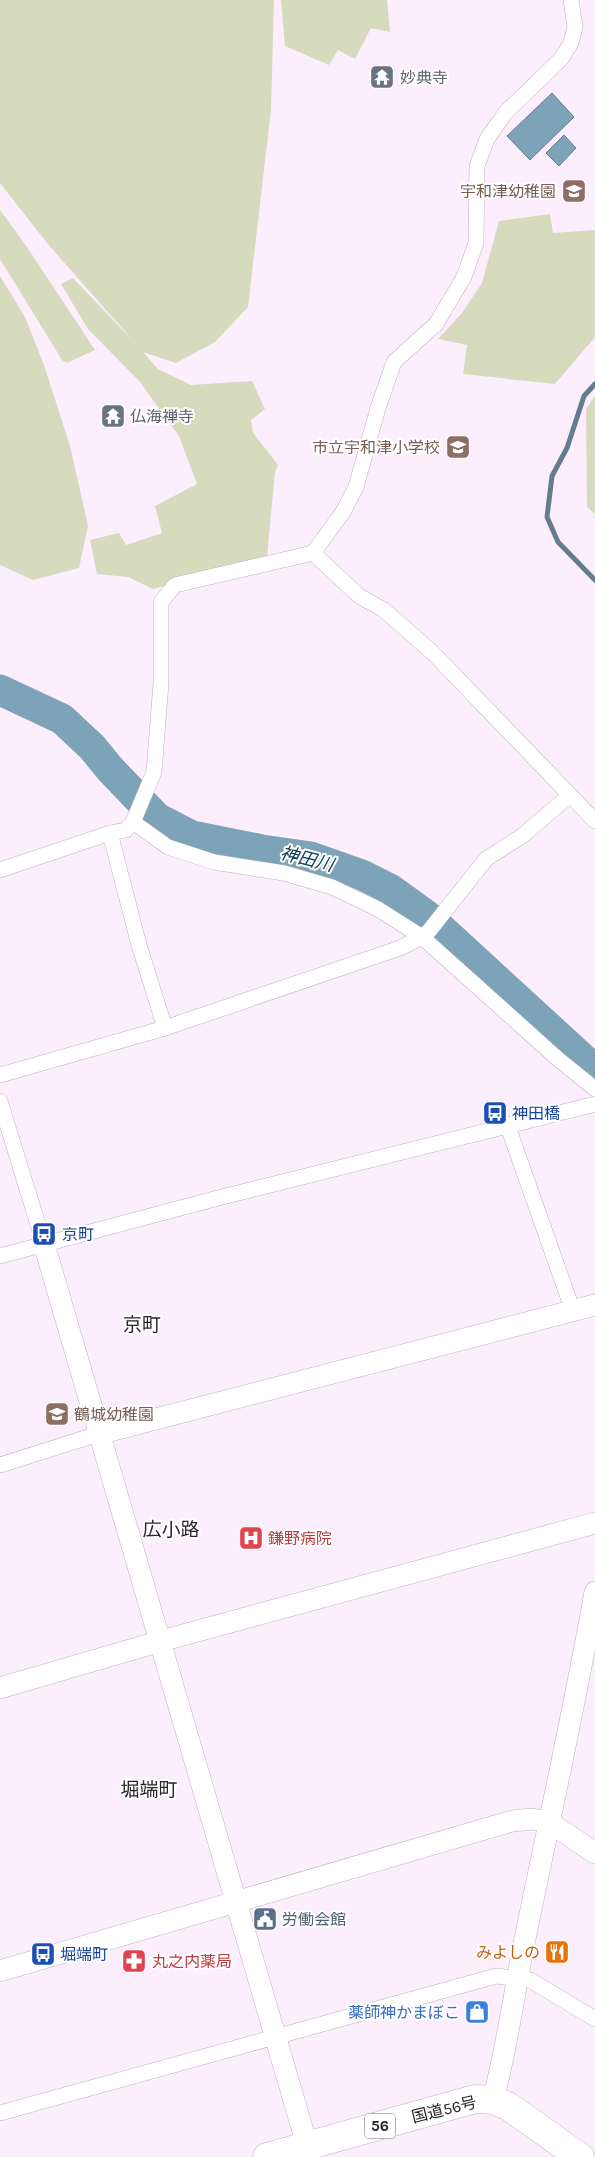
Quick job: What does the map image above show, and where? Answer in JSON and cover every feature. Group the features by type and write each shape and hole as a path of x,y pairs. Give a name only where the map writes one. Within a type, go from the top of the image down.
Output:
{"highway":[{"name":"国道56号","path":"267,2157 475,2099 493,2100 508,2106 580,2157"}],"street":[{"path":"0,870 110,833 126,830 135,818 154,772 161,683 161,602 175,585 313,552 343,512 356,488 378,408 394,362 436,324 464,277 476,243 477,166 487,139 506,112 560,59 571,43 575,27 571,0"},
{"path":"313,552 360,596 384,610 433,653 595,821"},
{"path":"0,1075 165,1028 400,948 426,934 486,859 522,836 569,796"},
{"path":"135,818 168,847 214,862 284,873 332,887 426,934 558,1059 595,1089"},
{"path":"110,833 139,945 165,1028"},
{"path":"0,1101 161,1641 307,2145"},
{"path":"0,1256 507,1124 595,1104"},
{"path":"507,1124 573,1311"},
{"path":"0,1465 98,1434 595,1305"},
{"path":"0,1688 161,1641 595,1523"},
{"path":"493,2100 501,2070 517,1977 577,1689 595,1592"},
{"path":"0,1971 512,1821 532,1819 549,1822 595,1853"},
{"path":"0,2113 496,1976 530,1980 595,2018"}],"green space":[{"path":"0,0 274,0 271,110 248,307 215,342 176,363 143,352 158,369 191,385 252,381 265,409 251,420 253,433 278,465 275,472 267,557 153,589 128,577 97,574 90,540 119,533 126,545 162,533 155,506 197,484 179,436 140,382 88,329 61,284 73,278 135,343 47,243 0,183"},
{"path":"281,0 387,0 390,32 371,28 355,59 338,50 329,65 285,46"},
{"path":"0,210 27,247 95,350 67,363 62,360 0,259"},
{"path":"550,214 553,233 595,230 595,337 555,384 463,374 467,345 438,339 462,313 482,283 499,221"},
{"path":"0,276 25,317 44,365 70,446 88,526 79,568 33,580 0,565"},
{"path":"595,396 595,514 587,507 586,409"}],"water":[{"path":"552,93 574,117 530,160 507,136"},
{"path":"564,135 576,148 559,166 546,153"}],"waterway":[{"path":"595,384 584,396 567,448 552,476 547,517 558,542 595,580"},
{"name":"神田川","path":"0,690 62,719 92,747 110,769 157,818 192,836 262,850 311,857 362,875 390,889 426,915 595,1070"}],"place":[{"name":"妙典寺","path":"382,77"},
{"name":"宇和津幼稚園","path":"574,191"},
{"name":"仏海禅寺","path":"113,416"},
{"name":"市立宇和津小学校","path":"458,447"},
{"name":"神田橋","path":"495,1113"},
{"name":"京町","path":"44,1234"},
{"name":"鶴城幼稚園","path":"57,1414"},
{"name":"鎌野病院","path":"251,1538"},
{"name":"労働会館","path":"265,1919"},
{"name":"みよしの","path":"557,1952"},
{"name":"堀端町","path":"43,1954"},
{"name":"丸之内薬局","path":"134,1961"},
{"name":"薬師神かまぼこ","path":"477,2012"}],"district":[{"name":"京町","path":"142,1324"},
{"name":"広小路","path":"171,1529"},
{"name":"堀端町","path":"149,1789"}]}
